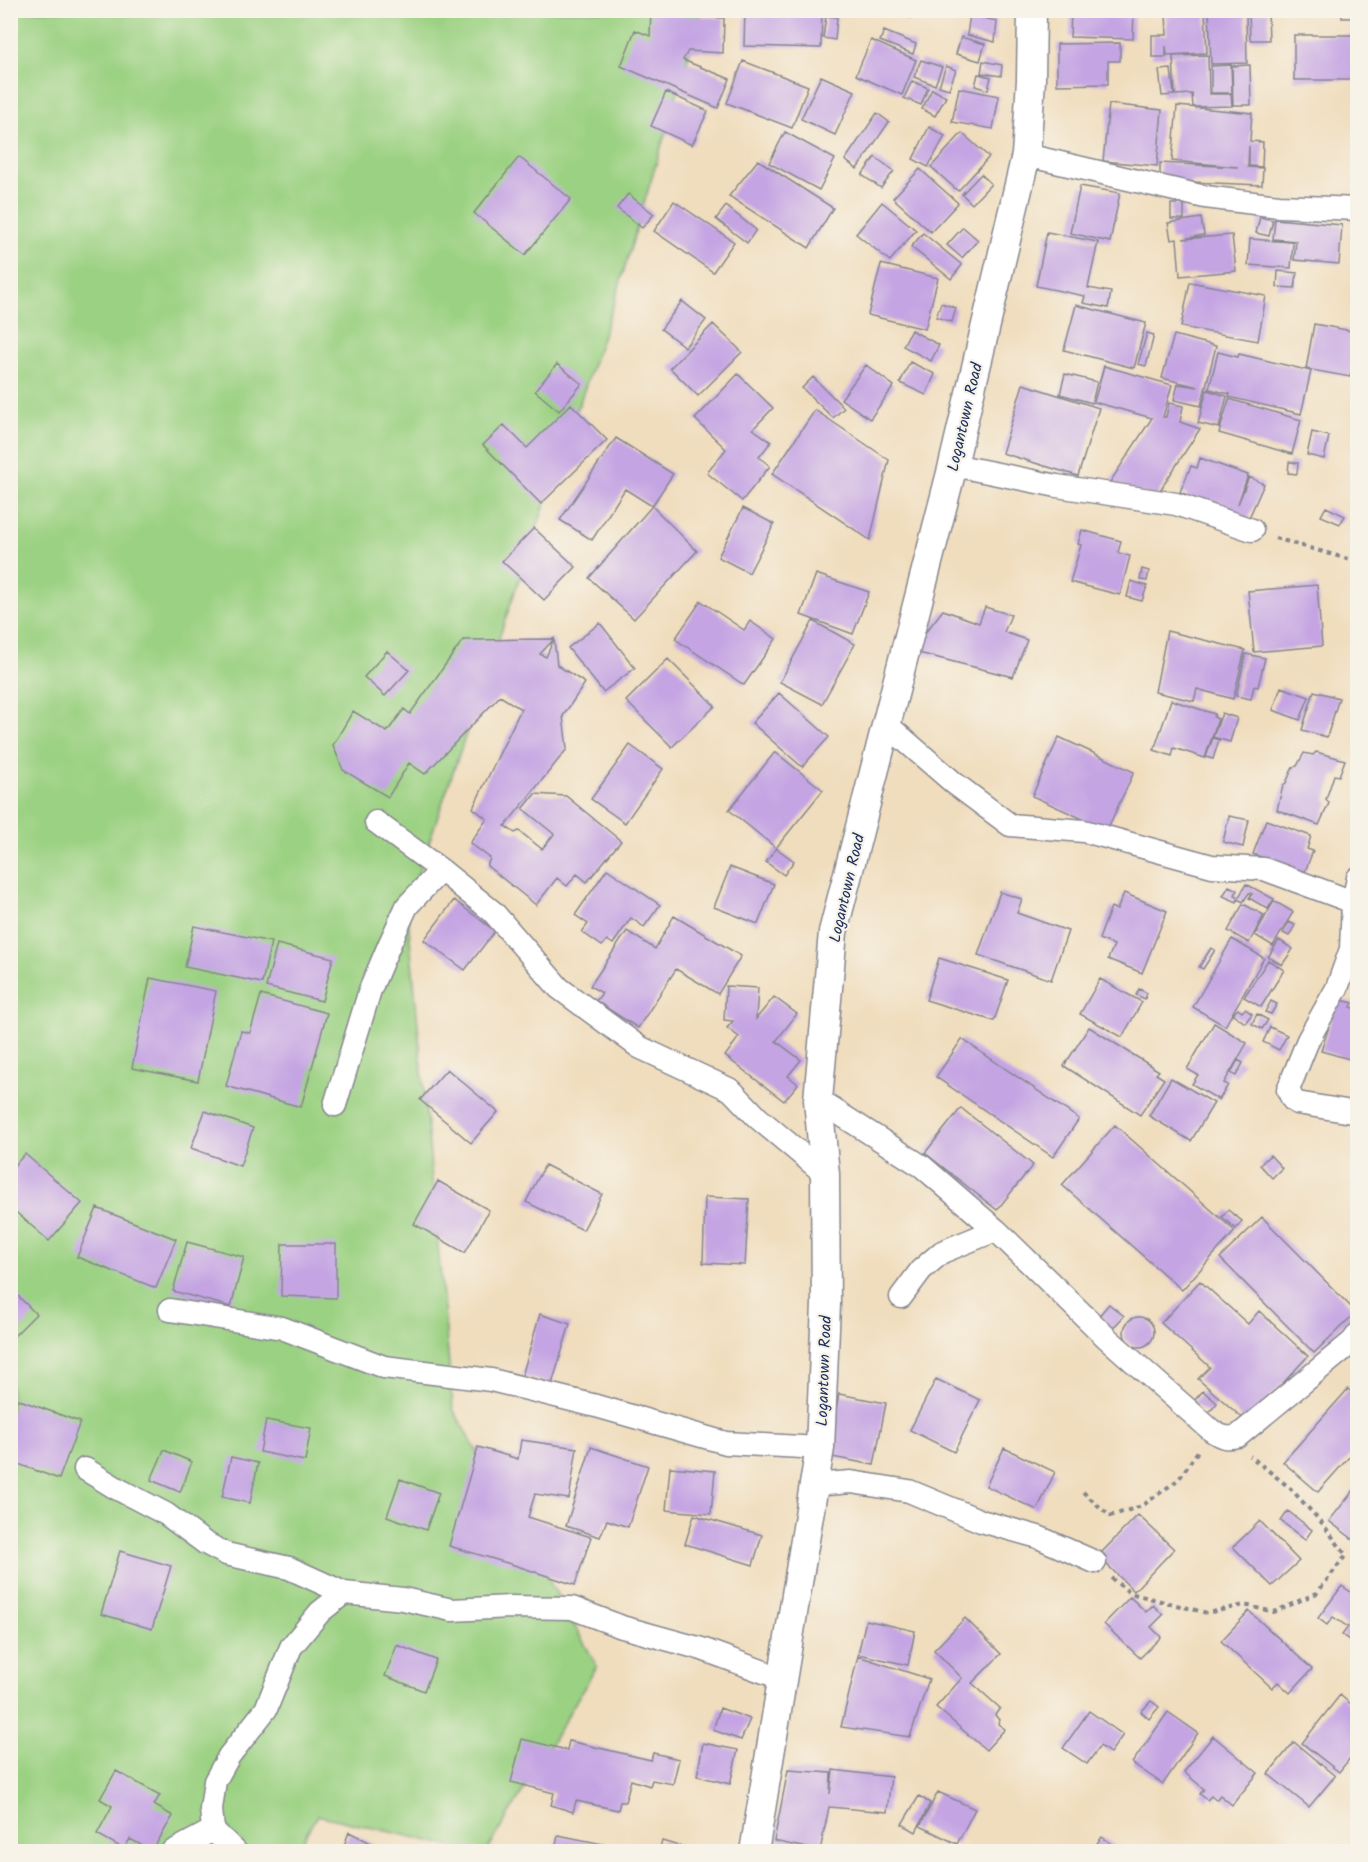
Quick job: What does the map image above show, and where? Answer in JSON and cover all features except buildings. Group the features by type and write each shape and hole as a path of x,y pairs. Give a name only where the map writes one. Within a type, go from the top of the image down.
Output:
{"street":[{"name":"Logantown Road","path":"754,1851 820,1448 826,1304 825,1174 818,1100 833,932 953,465 1026,155 1032,10"},
{"path":"1026,155 1205,197 1279,206 1358,209"},
{"path":"953,465 1057,486 1176,504 1252,530"},
{"path":"886,724 954,783 1010,825 1084,831 1212,866 1264,869 1353,902"},
{"path":"376,822 494,912 559,988 639,1047 731,1090 758,1118 825,1174"},
{"path":"335,1105 370,990 390,943 407,906 441,870"},
{"path":"1358,878 1353,902 1351,949 1337,988 1308,1040 1288,1090 1297,1103 1358,1113"},
{"path":"818,1100 923,1167 996,1230 1108,1339 1220,1434 1238,1436 1352,1342 1358,1334"},
{"path":"901,1297 921,1270 942,1252 996,1230"},
{"path":"170,1310 282,1328 384,1367 491,1380 596,1406 726,1443 820,1448"},
{"path":"85,1469 166,1514 206,1543 226,1554 288,1568 344,1593 403,1599 452,1610 510,1607 572,1608 621,1627 702,1649 783,1679"},
{"path":"814,1485 851,1482 909,1491 981,1521 1038,1537 1095,1562"},
{"path":"236,1851 213,1830 211,1809 215,1781 229,1756 266,1709 291,1647 320,1612 344,1593"},
{"path":"172,1851 213,1830"}],"path":[{"path":"1252,530 1292,544 1358,562"},
{"path":"1083,1492 1110,1516 1142,1506 1179,1479 1220,1434 1290,1488 1322,1522 1346,1555 1317,1593 1274,1612 1244,1605 1207,1613 1130,1593 1095,1562"}],"green space":[{"path":"11,11 702,11 615,300 407,906 453,1409 597,1666 487,1851 473,1851 317,1815 296,1851 11,1852"}]}
